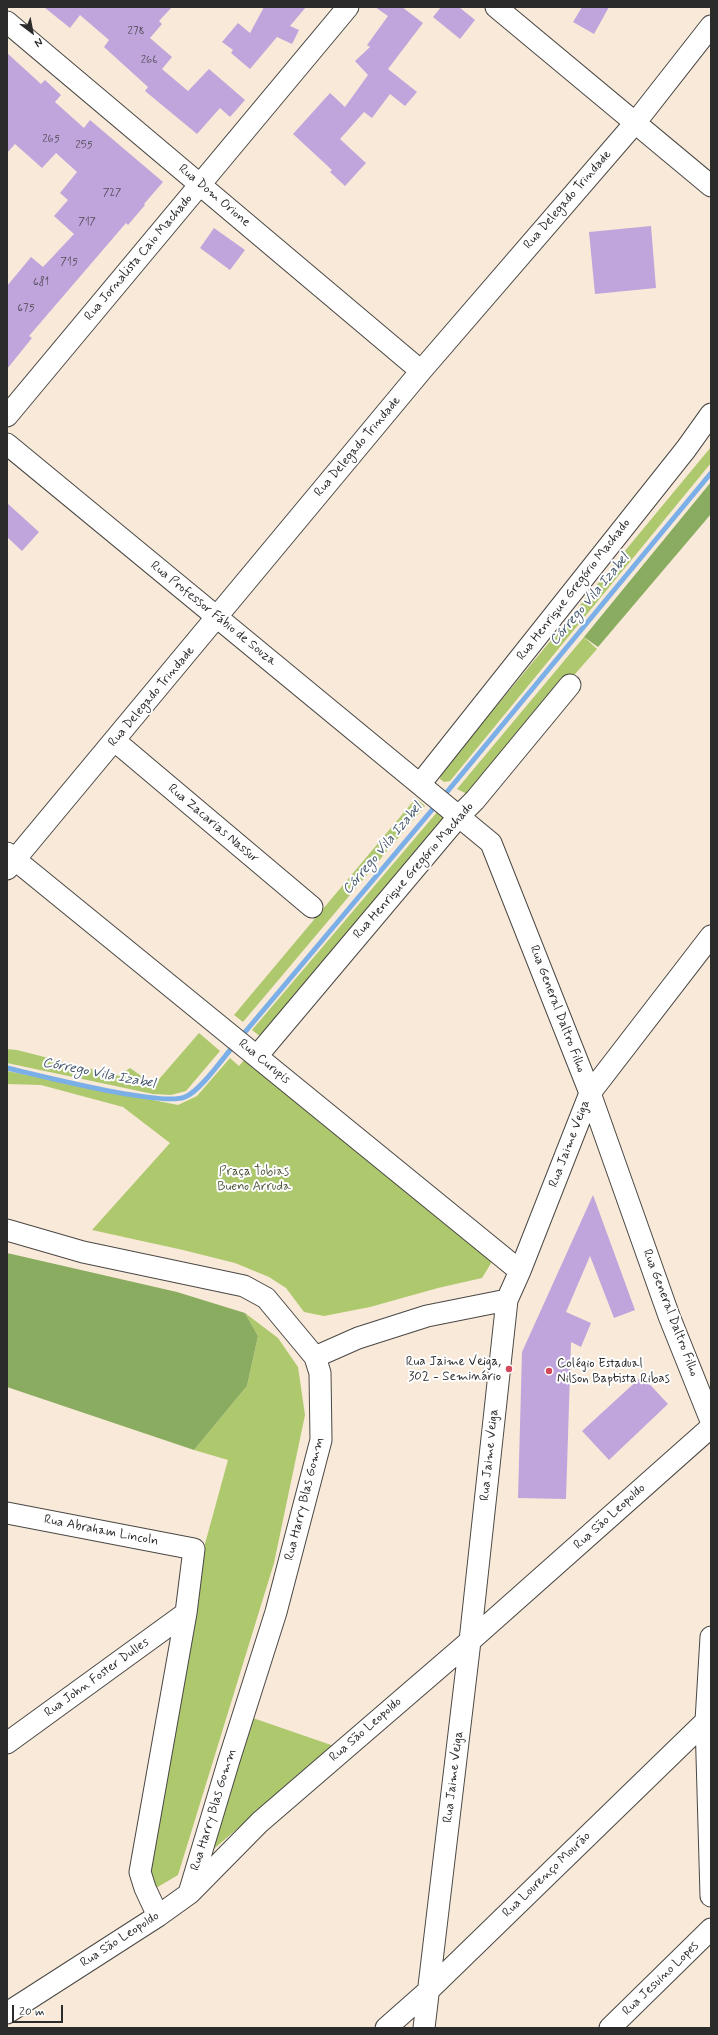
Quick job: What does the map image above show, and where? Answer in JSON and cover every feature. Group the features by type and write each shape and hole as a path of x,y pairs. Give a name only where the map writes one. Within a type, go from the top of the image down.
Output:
{"street":[{"name":"Rua Jornalista Caio Machado","path":"7,416 348,7"},
{"path":"496,7 711,186"},
{"name":"Rua Dom Orione","path":"7,22 421,371"},
{"name":"Rua Delegado Trindade","path":"10,861 115,741 421,371 635,123 711,26"},
{"name":"Rua Henrique Gregório Machado","path":"427,790 711,414"},
{"name":"Rua Professor Fábio de Souza","path":"7,444 427,790"},
{"name":"Rua Henrique Gregório Machado","path":"253,1053 455,813 475,800 570,685"},
{"name":"Rua Zacarias Nassur","path":"115,741 312,906"},
{"name":"Rua General Daltro Filho","path":"427,790 491,843 590,1093 669,1316 711,1421"},
{"name":"Rua Curupis","path":"10,861 230,1034 520,1271"},
{"name":"Rua Jaime Veiga","path":"424,2028 470,1641 507,1300 520,1271 590,1093 711,936"},
{"name":"Rua Harry Blas Gomm","path":"7,1230 83,1252 244,1286 266,1298 315,1357 320,1373 321,1440 276,1612 229,1760 190,1893"},
{"path":"315,1357 358,1338 426,1316 507,1300"},
{"name":"Rua São Leopoldo","path":"7,2013 158,1916 190,1893 260,1822 470,1641 711,1427"},
{"name":"Rua Abraham Lincoln","path":"7,1513 194,1549 186,1613"},
{"path":"158,1916 145,1888 140,1872 186,1613"},
{"name":"Rua John Foster Dulles","path":"7,1743 186,1613"},
{"path":"711,1637 706,1721 711,1896"},
{"name":"Rua Lourenço Mourão","path":"386,2028 429,1990 706,1721"},
{"name":"Rua Jesuino Lopes","path":"610,2028 711,1929"}],"green space":[{"path":"711,447 711,463 450,781 444,782 440,779 441,773"},
{"path":"711,482 711,514 598,647 584,637"},
{"path":"584,637 597,649 469,795 457,789"},
{"path":"416,798 425,806 243,1022 234,1015"},
{"path":"438,811 447,819 261,1037 252,1030"},
{"path":"199,1033 220,1051 186,1091 171,1095 153,1094 7,1063 7,1049 17,1050 119,1076 130,1068 154,1085"},
{"name":"Praça Tobias Bueno Arruda","path":"230,1058 239,1066 244,1060 493,1260 482,1278 438,1288 370,1307 324,1316 304,1312 286,1288 269,1277 235,1263 92,1230 170,1143 123,1107 41,1085 7,1084 7,1071 178,1105 197,1096"},
{"path":"7,1253 177,1292 245,1313 258,1336 247,1386 194,1450 7,1387"},
{"path":"245,1313 278,1338 298,1367 305,1415 274,1563 178,1875 151,1891 148,1875 203,1551 228,1460 194,1450 247,1386 258,1336"},
{"path":"250,1717 334,1746 209,1853"}],"building":[{"path":"44,7 172,7 159,21 162,24 150,38 172,57 162,69 188,91 209,69 245,100 230,117 220,108 197,134 145,91 148,87 104,47 109,40 80,15 70,28"},
{"path":"264,7 306,7 290,26 299,30 292,44 277,37 250,69 231,53 233,50 222,42 238,23 250,33"},
{"path":"375,7 402,7 423,23 388,69 417,92 405,106 390,94 372,118 364,112 340,139 366,163 345,186 330,172 332,170 293,134 330,93 345,107 368,75 355,61 370,47 367,45 388,16"},
{"path":"441,7 459,7 475,20 460,39 433,17"},
{"path":"582,7 609,7 594,34 573,22"},
{"path":"7,53 41,84 45,80 61,95 55,102 84,128 90,120 163,182 128,225 126,223 29,336 32,338 7,369 7,286 31,257 43,267 74,234 54,216 68,200 60,193 77,172 56,153 42,168 15,144 7,153"},
{"path":"651,226 656,288 595,294 589,232"},
{"path":"214,228 245,250 230,270 200,248"},
{"path":"7,503 39,532 22,551 7,537"},
{"path":"593,1195 635,1310 614,1318 590,1256 566,1312 591,1323 581,1347 571,1342 566,1499 518,1498 522,1352"},
{"path":"642,1376 668,1404 609,1460 582,1431"}],"waterway":[{"name":"Córrego Vila Izabel","path":"442,798 711,473"},
{"name":"Córrego Vila Izabel","path":"240,1038 437,804"},
{"name":"Córrego Vila Izabel","path":"7,1068 99,1089 152,1098 172,1099 185,1097 191,1094 211,1074 235,1044"}],"place":[{"name":"Rua Jaime Veiga, 302 - Seminário","path":"509,1369"},
{"name":"Colégio Estadual Nilson Baptista Ribas","path":"549,1371"}]}
